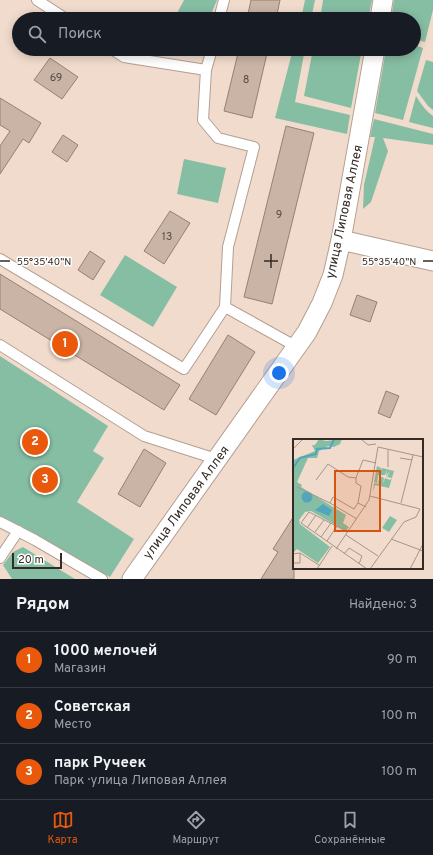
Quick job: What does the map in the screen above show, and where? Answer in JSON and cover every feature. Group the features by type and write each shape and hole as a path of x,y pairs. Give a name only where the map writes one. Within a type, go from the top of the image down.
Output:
{"street":[{"path":"381,12 383,0"},
{"name":"улица Липовая Аллея","path":"132,579 297,347 307,332 329,286 341,240 374,56"},
{"path":"341,240 433,261"}],"lane":[{"path":"37,0 55,12"},
{"path":"221,12 224,0"},
{"path":"122,56 206,70"},
{"path":"0,258 184,369 225,307 228,247 254,147 218,138 203,120 206,70 210,56"},
{"path":"225,307 297,347"},
{"path":"0,345 144,436 210,457 217,461"},
{"path":"0,522 102,579"},
{"path":"0,558 18,531"}],"green space":[{"path":"184,0 217,0 212,12 178,12"},
{"path":"305,0 315,0 312,12 302,12"},
{"path":"323,0 372,0 369,12 321,12"},
{"path":"394,0 433,0 433,10 425,42 421,41 421,12 392,12"},
{"path":"291,56 304,56 295,102 350,115 347,134 275,118"},
{"path":"312,56 361,56 351,108 304,96"},
{"path":"385,56 421,56 403,120 375,113"},
{"path":"426,60 433,62 433,110 428,106 417,91"},
{"path":"416,96 423,107 433,116 433,128 409,122"},
{"path":"374,119 433,134 433,145 383,138 388,151 371,202 363,209 364,185 375,137 370,137"},
{"path":"184,159 226,168 218,203 177,194"},
{"path":"125,255 177,287 153,327 100,295"},
{"path":"0,356 108,426 93,451 104,458 77,502 134,539 110,577 22,527 0,517"},
{"path":"23,547 75,579 12,579 3,565 13,552"}],"building":[{"path":"251,0 280,0 277,12 248,12"},
{"path":"237,56 266,56 252,118 224,111"},
{"path":"50,58 78,77 62,99 34,80"},
{"path":"0,98 41,123 29,143 23,139 0,174 0,146 10,131 0,125"},
{"path":"286,126 314,133 272,304 244,297"},
{"path":"63,135 78,145 67,162 52,152"},
{"path":"170,211 190,223 164,264 144,251"},
{"path":"90,251 105,261 93,280 78,270"},
{"path":"0,274 180,385 164,410 0,309"},
{"path":"357,295 377,302 370,322 350,315"},
{"path":"228,335 255,352 216,415 189,399"},
{"path":"386,391 399,396 390,418 378,413"},
{"path":"144,449 166,463 140,507 118,494"},
{"path":"293,518 294,579 261,579 278,552 273,549"}],"place":[{"name":"1000 мелочей","path":"65,344"},
{"name":"Советская","path":"35,442"},
{"name":"парк Ручеек","path":"45,480"}]}
